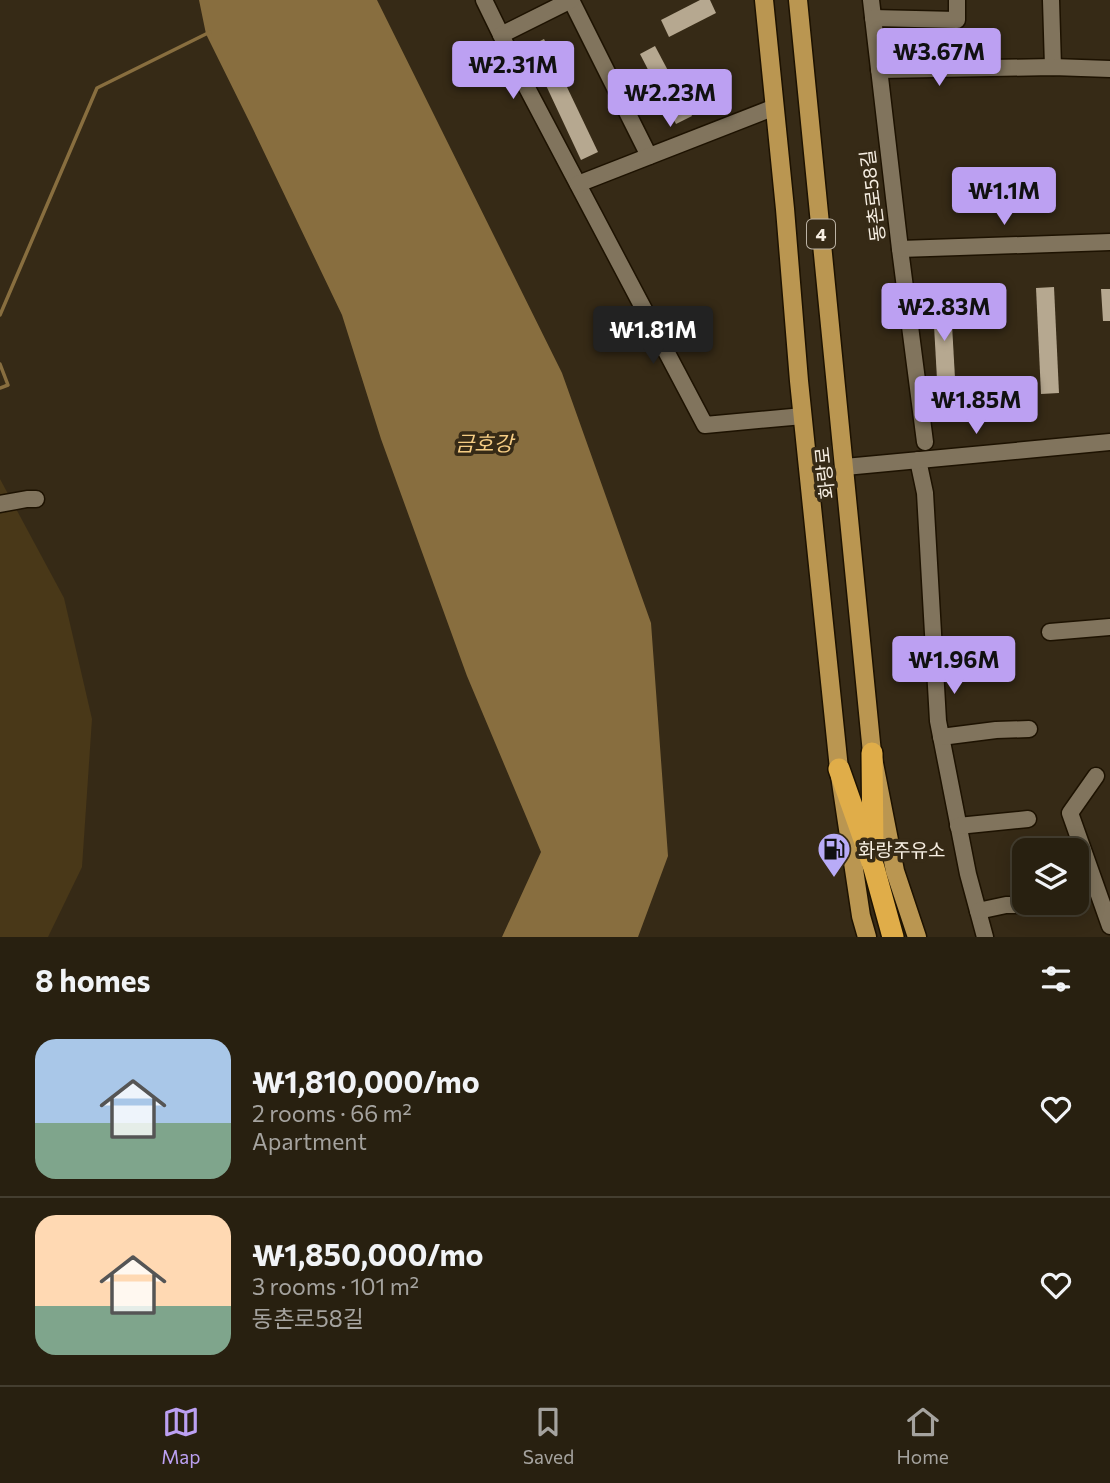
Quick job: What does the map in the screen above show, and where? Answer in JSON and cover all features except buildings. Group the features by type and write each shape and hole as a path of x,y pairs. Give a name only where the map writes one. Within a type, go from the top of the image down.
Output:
{"highway":[{"path":"872,753 874,868"},
{"path":"839,769 874,868 893,937"}],"main road":[{"name":"화랑로","path":"764,0 839,769 861,916 867,937"},
{"name":"화랑로","path":"798,0 872,753 895,871 917,937"}],"street":[{"path":"484,0 705,425 803,416"},
{"path":"501,35 571,0 649,156"},
{"name":"동촌로58길","path":"871,0 925,442"},
{"path":"873,18 957,20 957,0"},
{"path":"1051,0 1053,67"},
{"path":"879,70 1053,67 1110,69"},
{"path":"578,184 775,107"},
{"path":"900,248 1110,242"},
{"path":"845,467 1110,442"},
{"path":"918,460 925,493 937,721 968,874 985,937"},
{"path":"0,504 36,499"},
{"path":"1050,632 1110,627"},
{"path":"941,737 1029,729"},
{"path":"1096,776 1070,813 1110,926"},
{"path":"958,826 1028,819"},
{"path":"978,911 1012,905"}],"shaded area":[{"path":"0,479 64,598 92,719 82,867 48,937 0,937"}],"water":[{"name":"금호강","path":"199,0 377,0 562,373 651,623 668,856 638,937 502,937 541,852 467,676 381,439 342,315 206,34"}],"waterway":[{"path":"0,315 97,88 210,32"},
{"path":"0,364 8,385 0,388"}],"place":[{"name":"화랑주유소","path":"834,879"}]}
